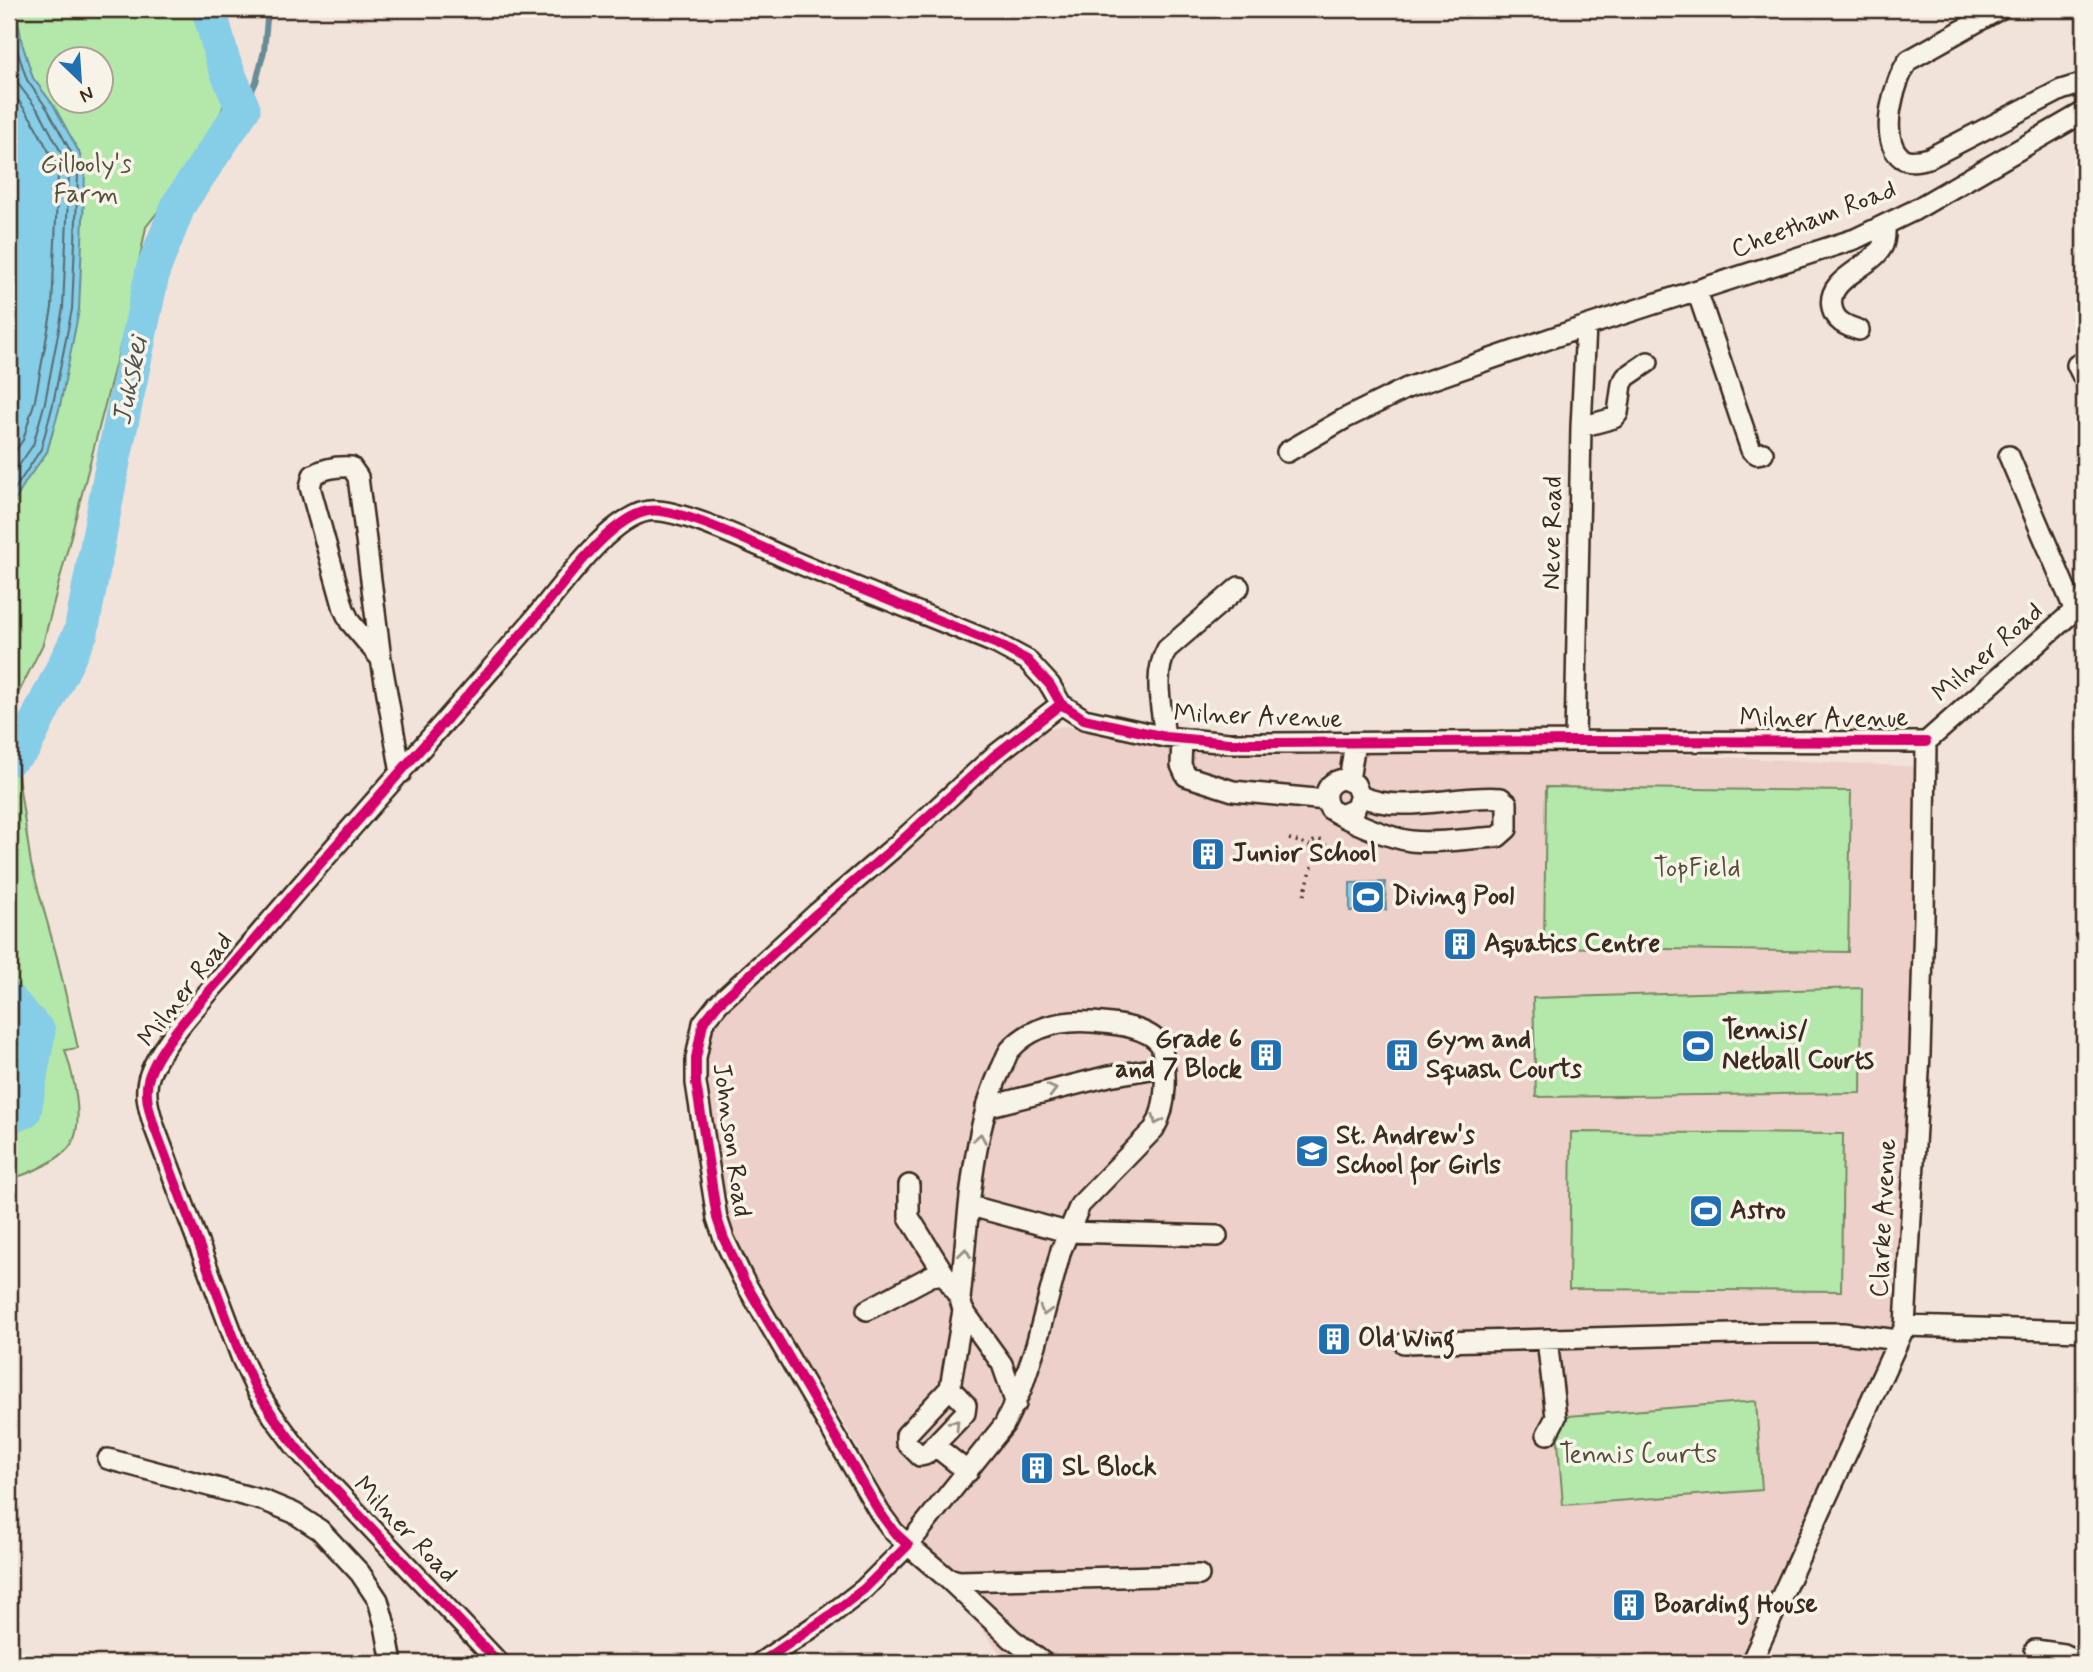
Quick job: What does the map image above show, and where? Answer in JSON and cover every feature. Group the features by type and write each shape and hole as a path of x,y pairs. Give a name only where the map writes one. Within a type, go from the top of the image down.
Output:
{"street":[{"path":"2000,9 1909,61 1901,71 1895,85 1889,116 1893,144 1902,158 1913,161 1929,158 2050,96 2084,83"},
{"name":"Cheetham Road","path":"1287,452 1344,419 1407,388 1586,326 1855,239 1885,226 2084,113"},
{"path":"1859,330 1843,325 1836,317 1832,308 1832,296 1838,285 1877,254 1885,239 1885,226"},
{"path":"1697,291 1751,450 1757,454 1763,453"},
{"name":"Neve Road","path":"1575,741 1581,427 1586,326"},
{"path":"1581,427 1614,418 1618,413 1622,384 1626,377 1648,362"},
{"path":"2009,456 2080,607"},
{"path":"381,659 350,622 344,609 310,487 313,475 322,469 351,467 358,477 381,659 401,774"},
{"name":"Milner Avenue","path":"647,511 674,513 997,644 1027,660 1040,672 1061,704 1072,713 1101,725 1173,738 1229,743 1926,742"},
{"name":"Milner Road","path":"499,1663 311,1464 273,1416 256,1389 242,1359 148,1106 149,1076 172,1038 604,535 621,522 647,511"},
{"path":"1239,587 1167,649 1161,660 1159,671 1181,770 1327,794"},
{"name":"Milner Road","path":"1926,742 2080,607"},
{"name":"Johnson Road","path":"1044,1663 1012,1639 908,1545 880,1513 743,1279 724,1239 717,1217 696,1083 698,1040 703,1023 718,1004 994,755 1061,704"},
{"name":"Clarke Avenue","path":"1751,1663 1901,1333 1921,1026 1926,742"},
{"path":"1343,814 1355,809 1355,743"},
{"path":"1336,780 1355,788 1369,800 1401,803 1501,798 1507,803 1507,829 1498,837 1413,841 1350,821 1343,814 1330,809 1327,794 1336,780"},
{"path":"760,1663 864,1589 908,1545 1004,1425 1016,1404 1068,1232 1080,1205 1154,1129 1161,1118 1165,1097 1161,1045 1158,1040 1135,1028 1070,1020 1037,1030 1010,1051 986,1107 971,1206 962,1304 950,1388 906,1436 906,1442 916,1454 928,1451 966,1410 966,1405 950,1388"},
{"path":"986,1107 1109,1076 1163,1067"},
{"path":"909,1185 909,1217 1002,1364 1016,1404"},
{"path":"971,1206 1068,1232 1217,1236"},
{"path":"867,1310 931,1276 944,1274"},
{"path":"1404,1343 1806,1333 2084,1331"},
{"path":"1546,1434 1556,1417 1547,1339"},
{"path":"928,1451 968,1472"},
{"path":"108,1459 265,1501 294,1513 320,1530 360,1573 378,1600 392,1663"},
{"path":"947,1578 959,1581 1199,1575"},
{"path":"2035,1650 2064,1654 2080,1663"}],"path":[{"path":"1289,839 1310,845"},
{"path":"1315,840 1321,840 1326,845 1325,853 1315,856 1310,853 1310,845 1315,840"},
{"path":"1304,895 1315,856"}],"shaded area":[{"name":"St. Andrew's School for Girls","path":"1062,726 1108,732 1588,750 1921,767 1909,1325 1749,1663 1008,1663 907,1536 842,1420 743,1266 727,1221 702,1082 704,1043 715,1021 739,995 808,938 1001,758 1031,735"}],"green space":[{"name":"Gillooly's Farm","path":"9,9 199,9 221,69 225,102 213,132 192,168 146,227 129,312 43,644 9,712"},
{"path":"9,715 31,864 57,957 78,1048 65,1050 74,1083 78,1120 73,1141 62,1154 35,1170 9,1179"},
{"name":"TopField","path":"1546,787 1851,791 1848,952 1544,947"},
{"name":"Tennis/ Netball Courts","path":"1862,988 1861,1093 1536,1097 1533,998"},
{"name":"Astro","path":"1571,1132 1843,1134 1841,1291 1569,1289"},
{"name":"Tennis Courts","path":"1756,1401 1762,1490 1563,1505 1556,1417"}],"water":[{"path":"9,9 16,9 22,43 33,78 46,95 46,116 59,116 79,152 85,173 79,310 60,406 47,452 26,481 9,512"},
{"name":"Diving Pool","path":"1385,882 1386,910 1350,911 1350,883"}],"waterway":[{"name":"Jukskei","path":"9,759 24,747 81,632 153,270 179,204 243,109 223,61 209,9"},
{"path":"243,109 256,82 264,51 268,9"},
{"name":"Jukskei","path":"9,1000 38,1032 24,1111 9,1115"}],"cycle path":[{"path":"499,1663 296,1447 256,1389 242,1359 154,1126 147,1087 157,1060 192,1011 530,624 584,558 616,527 648,511 662,511 720,529 818,572 997,644 1027,660 1050,685 1061,704 1084,719 1165,737 1229,743 1926,742"},
{"path":"760,1663 864,1589 908,1545 880,1513 743,1279 724,1239 717,1218 696,1083 696,1058 703,1023 718,1004 816,914 994,756 1061,704"}],"place":[{"name":"Junior School","path":"1208,854"},
{"name":"Diving Pool","path":"1368,897"},
{"name":"Aquatics Centre","path":"1460,944"},
{"name":"Tennis/ Netball Courts","path":"1698,1046"},
{"name":"Grade 6 and 7 Block","path":"1266,1055"},
{"name":"Gym and Squash Courts","path":"1402,1055"},
{"name":"St. Andrew's School for Girls","path":"1312,1151"},
{"name":"Astro","path":"1706,1211"},
{"name":"Old Wing","path":"1334,1339"},
{"name":"SL Block","path":"1037,1468"},
{"name":"Boarding House","path":"1629,1605"}]}
